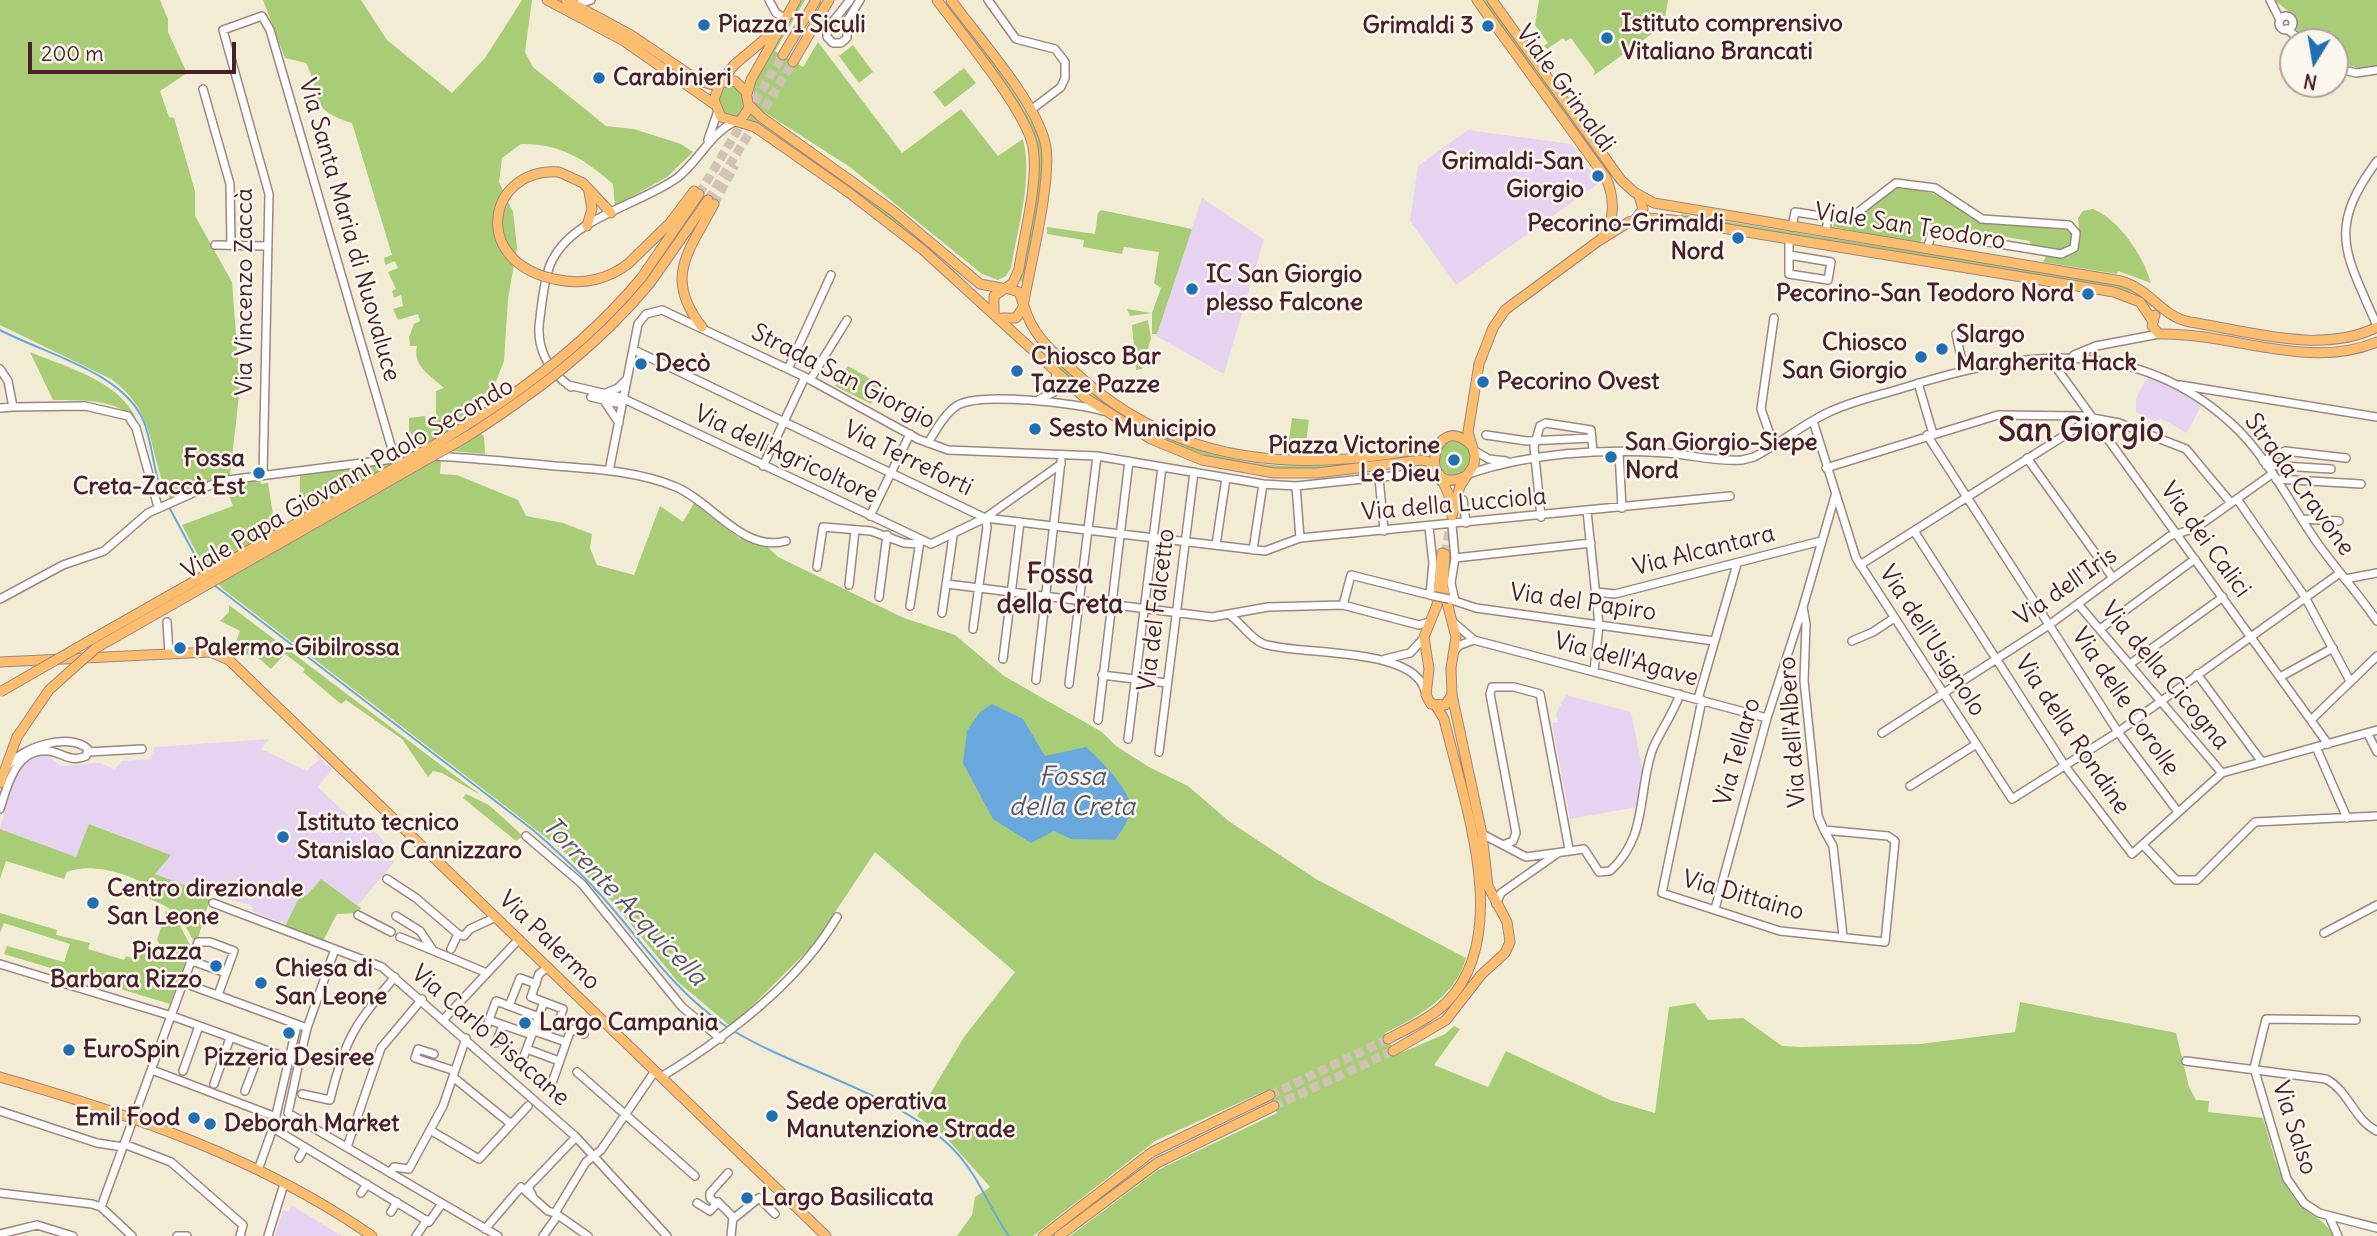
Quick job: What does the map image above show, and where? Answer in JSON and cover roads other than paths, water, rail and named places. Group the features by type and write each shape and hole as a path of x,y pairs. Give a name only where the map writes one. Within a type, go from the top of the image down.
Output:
{"main road":[{"path":"547,0 624,41 708,97 725,120 755,127 866,205 997,315 1056,372 1103,411 1133,430 1177,451 1250,470 1317,473 1422,460 1433,463 1449,495 1451,519"},
{"path":"737,122 748,112 751,80 796,0"},
{"path":"783,55 816,0"},
{"path":"793,62 829,0"},
{"path":"937,0 1020,115 1032,139 1034,169 1018,269 1013,283 993,299 997,315"},
{"path":"951,0 1031,110 1043,137 1046,166 1024,303 1020,314 1012,319 997,315"},
{"name":"Viale Grimaldi","path":"1477,0 1606,178 1612,206"},
{"name":"Viale San Teodoro","path":"1492,0 1621,180 1636,194 1669,208 2137,285 2151,295 2168,314"},
{"path":"570,2 631,35 699,81 718,84 735,81 761,117 893,211 980,284 1019,292 1038,338 1092,388 1139,419 1191,443 1239,456 1295,462 1339,460 1438,445 1450,438 1469,442"},
{"path":"716,108 718,84 734,65 766,40 786,19"},
{"name":"Viale Papa Giovanni Paolo Secondo","path":"0,692 357,489 511,397 584,340 646,280 697,193 629,263 602,278 571,282 530,273 511,259 502,246 498,230 504,200 513,187 526,178 541,173 559,172 574,177 588,187"},
{"path":"588,187 611,214"},
{"path":"587,226 592,209 588,187"},
{"path":"1451,519 1460,486 1475,460 1469,442 1479,364 1498,319 1519,297 1597,242 1632,221 1643,209 1636,194 1620,193 1612,206 1608,229 1597,242"},
{"name":"Viale Papa Giovanni Paolo Secondo","path":"1,779 17,737 49,690 96,648 468,436 516,405 591,346 711,202 681,273 685,304 702,327"},
{"path":"1612,206 1617,219 1673,220 2114,292 2140,302 2163,333 2322,354 2347,351 2377,342"},
{"path":"2152,321 2159,313 2168,314 2190,322 2315,341 2356,338 2377,326"},
{"path":"2163,333 2173,325 2168,314"},
{"path":"1433,463 1438,445"},
{"path":"1439,473 1453,480 1468,474"},
{"path":"1388,1039 1423,1021 1447,1002 1466,976 1477,944 1481,911 1475,851 1444,719 1426,695 1429,669 1424,638 1437,605 1444,554 1443,587 1452,621 1454,651 1451,668 1452,695 1482,834 1488,886 1509,929 1508,950 1481,975 1446,1020 1393,1051"},
{"path":"1431,620 1441,615 1452,621"},
{"name":"Via Palermo","path":"0,662 210,652 229,660 826,1236"},
{"path":"1436,706 1445,705 1452,695"},
{"path":"0,1077 134,1118 258,1170 372,1236"},
{"path":"1043,1236 1152,1152 1270,1095"},
{"path":"1059,1236 1157,1163 1274,1106"}],"street":[{"path":"570,2 591,0"},
{"path":"769,0 776,13 786,19"},
{"path":"850,0 827,29 827,37 833,43 841,43 847,38 848,21 860,0"},
{"path":"988,0 1016,39 1049,46 1059,53 1065,62 1065,78 1061,87 1031,110"},
{"path":"2272,3 2289,17 2290,27 2281,26 2272,3"},
{"name":"Via Vincenzo Zaccà","path":"262,16 223,30 268,186 263,475"},
{"name":"Via Santa Maria di Nuovaluce","path":"262,16 270,30 394,456"},
{"path":"2280,20 2289,17"},
{"path":"2349,72 2356,74 2377,70"},
{"path":"203,89 230,184 231,245"},
{"path":"699,156 714,129 716,108"},
{"path":"587,226 669,183 699,156 722,129 737,122"},
{"path":"2377,161 2344,226 2347,253 2377,326"},
{"path":"1792,227 1795,212 1849,219 1896,183 1935,188 1982,219 2069,225 2074,229 2077,243 2071,251 2062,254 1932,233 1927,249"},
{"path":"1826,232 1828,217"},
{"name":"Via dell'Agricoltore","path":"587,226 564,243 553,258 539,322 540,341 548,365 568,385 601,397 615,396 920,542 931,544 953,536"},
{"path":"1788,239 1788,255 1788,274 1828,280 1831,262 1788,255"},
{"path":"215,245 268,246"},
{"path":"2036,267 2038,251"},
{"path":"788,369 831,275"},
{"name":"Strada San Giorgio","path":"634,349 638,324 646,314 663,310 808,378 910,434 948,450 1097,456 1264,484 1296,486 1439,473"},
{"path":"1774,318 1761,409 1774,446"},
{"path":"763,466 808,378 847,320"},
{"path":"2139,337 2148,330 2152,321"},
{"path":"1468,474 1535,458 1594,452 1665,453 1735,461 1754,457 1843,405 1995,363 2070,356 2096,346 2163,333"},
{"path":"1956,334 1964,370"},
{"path":"2070,356 2098,358 2096,346"},
{"path":"609,471 634,349"},
{"name":"Via Terreforti","path":"634,349 985,518 1184,541"},
{"name":"Strada Cravone","path":"2098,358 2126,364 2172,384 2206,402 2233,425 2274,476 2342,576 2377,621"},
{"name":"Via dei Calici","path":"2050,359 2328,744"},
{"path":"0,369 8,381 13,407"},
{"path":"1028,401 1046,398 1054,392 1056,372"},
{"path":"620,423 613,409 601,397 618,388 629,375"},
{"name":"Via delle Corolle","path":"1918,383 1930,434 1967,498 2118,732 2178,812"},
{"path":"2172,384 2377,417"},
{"path":"928,443 953,409 967,401 1068,403 1103,411"},
{"path":"0,408 85,406 128,416 136,428 158,507"},
{"path":"1826,468 1998,415 2092,418 2119,423 2191,453 2234,501 2305,597 2350,681"},
{"path":"1860,565 2092,418"},
{"path":"1813,421 1835,496"},
{"path":"1541,516 1535,458 1538,429 1546,423 1591,430 1594,452"},
{"path":"870,516 910,434"},
{"path":"1486,435 1535,441 1591,438"},
{"path":"1469,442 1489,459 1520,461"},
{"path":"2264,463 2285,451 2346,458"},
{"path":"1619,452 1622,508"},
{"path":"1035,680 1062,453"},
{"path":"0,599 63,565 104,551 136,522 158,507 226,479 394,456 467,458 609,471 672,485 739,533 774,545 786,541"},
{"path":"1069,684 1097,456"},
{"path":"2028,458 2113,578"},
{"path":"1098,720 1129,461"},
{"path":"2264,463 2332,470"},
{"path":"942,613 953,536 985,518 1061,464"},
{"path":"1128,739 1162,467"},
{"name":"Via del Falcetto","path":"1159,752 1194,472"},
{"path":"1420,473 1436,477 1443,483"},
{"path":"2274,476 2361,484"},
{"name":"Via dell'Iris","path":"1882,733 2049,625 2176,534 2196,528 2274,476"},
{"path":"1216,545 1226,478"},
{"path":"1379,478 1384,531"},
{"path":"1254,550 1264,484"},
{"path":"1296,486 1300,538"},
{"name":"Via della Lucciola","path":"1184,541 1273,550 1300,538 1430,527 1451,519 1466,523 1730,496"},
{"name":"Via dell'Albero","path":"1835,496 1803,607 1806,624 1806,703 1818,816 1824,830 1888,836 1895,841 1885,942"},
{"name":"Via dell'Usignolo","path":"1835,496 1860,565 2012,799 2065,766"},
{"path":"1463,500 1466,523"},
{"path":"1587,511 1599,625 1594,671"},
{"path":"973,629 987,527 985,518"},
{"path":"1451,519 1455,558 1451,583 1452,600"},
{"path":"2302,519 2339,521"},
{"path":"1003,659 1020,522"},
{"path":"817,566 822,527 887,535 904,543 920,542 910,606"},
{"path":"1343,605 1351,575 1432,595 1430,527"},
{"path":"849,585 855,530"},
{"name":"Via della Rondine","path":"1914,531 2065,766 2132,854 2143,845"},
{"path":"879,597 887,535"},
{"name":"Via Alcantara","path":"1596,592 1615,594 1821,541"},
{"path":"1455,558 1591,543"},
{"path":"2099,629 2195,559"},
{"name":"Via Dittaino","path":"1737,564 1700,699 1662,894 1780,932 1885,942"},
{"path":"2065,766 2118,732 2305,597 2342,576 2377,573"},
{"path":"947,584 1175,613 1231,616 1268,607 1343,605 1420,628 1424,638 1406,655 1377,660"},
{"name":"Via del Papiro","path":"1432,595 1476,608 1714,641"},
{"path":"2130,664 2223,597"},
{"name":"Via della Cicogna","path":"2078,604 2222,773"},
{"name":"Via Tellaro","path":"1715,909 1767,718 1803,607"},
{"path":"1241,614 1247,629"},
{"path":"1231,616 1262,644 1377,660 1410,671 1421,680 1426,695"},
{"path":"1852,641 1873,632 1894,618"},
{"path":"1412,624 1431,620"},
{"path":"1452,621 1474,640 1460,645 1454,651"},
{"path":"167,622 169,653"},
{"name":"Via dell'Agave","path":"1474,640 1767,718"},
{"path":"2280,677 2333,648"},
{"path":"2311,720 2377,656"},
{"path":"2197,674 2262,762"},
{"path":"1102,675 1167,683"},
{"path":"1503,845 1513,841 1516,833 1490,694 1492,687 1514,687 1540,694 1565,850"},
{"path":"1526,857 1584,849 1599,872 1604,873 1614,867 1638,827 1653,748 1674,714 1680,694"},
{"path":"2377,730 2222,773 2143,845 2176,880 2197,880 2255,822 2377,816"},
{"path":"2368,734 2377,752"},
{"path":"1910,786 1975,745"},
{"path":"1,779 16,757 35,746 84,746 88,752"},
{"path":"2316,747 2347,818"},
{"path":"0,809 11,775 28,757 49,751 78,759 88,752 142,749"},
{"path":"1824,830 1833,846 1843,936"},
{"path":"1482,834 1535,861 1536,868"},
{"path":"526,836 582,884 682,1007 728,1034"},
{"path":"1496,905 1501,893 1565,850"},
{"path":"387,879 416,898 458,934 464,936 470,929 496,917"},
{"name":"Via Carlo Pisacane","path":"213,903 382,967 422,999 576,1137 667,1236"},
{"path":"2324,933 2377,905"},
{"path":"358,915 391,932"},
{"path":"396,916 420,931 432,949"},
{"path":"543,1236 557,1214 559,1202 658,1074 728,1034 819,944 837,917"},
{"path":"451,949 458,934"},
{"path":"400,937 487,973"},
{"path":"444,1019 519,939"},
{"path":"101,1207 198,942 210,942 234,951 218,995"},
{"path":"335,948 307,1028 288,1113 498,1236"},
{"path":"192,961 226,973"},
{"path":"0,964 172,1016 299,1062"},
{"path":"548,967 540,974 531,997 563,1009 558,1024 584,1034"},
{"path":"302,1094 330,1100 343,1052 360,1017 395,977"},
{"path":"509,1006 520,978 536,984"},
{"path":"184,983 307,1028"},
{"path":"347,1147 381,1048 422,999"},
{"path":"485,1033 496,1001 539,1017"},
{"path":"521,1064 544,1002"},
{"path":"2254,1068 2266,1019 2356,1020"},
{"path":"489,1020 566,1042"},
{"path":"258,1170 276,1117 296,1025"},
{"path":"496,1043 503,1025"},
{"path":"183,1071 199,1026"},
{"path":"552,1083 571,1029"},
{"path":"214,1084 230,1038"},
{"path":"390,1173 394,1167 409,1169 443,1106 466,1038"},
{"path":"246,1091 261,1049"},
{"path":"434,1054 418,1049 415,1058 454,1074 511,1124"},
{"path":"527,1049 559,1062"},
{"path":"2186,1061 2326,1079 2341,1089 2361,1118 2377,1131"},
{"name":"Via Salso","path":"2254,1068 2287,1179 2304,1203 2329,1216 2377,1228"},
{"path":"152,1070 276,1117"},
{"path":"577,1072 695,1176"},
{"path":"430,1130 479,1159 528,1106"},
{"path":"0,1123 2,1111 97,1143 123,1146 171,1162 243,1225 240,1236"},
{"path":"273,1128 428,1221"},
{"path":"536,1201 528,1187 576,1137"},
{"path":"299,1158 305,1147"},
{"path":"331,1174 336,1166"},
{"path":"728,1173 710,1193 710,1198 716,1204 718,1202 733,1219"},
{"path":"268,1236 284,1184"},
{"path":"361,1193 367,1184"},
{"path":"485,1228 520,1187 588,1236"},
{"path":"0,1193 101,1207 132,1236"},
{"path":"731,1236 733,1219 758,1198 775,1214"},
{"path":"391,1212 397,1202"},
{"path":"697,1203 710,1211 716,1204"},
{"path":"416,1236 441,1205"},
{"path":"2329,1216 2337,1236"},
{"path":"0,1234 37,1224 73,1236"},
{"path":"117,1236 124,1229"},
{"path":"177,1236 187,1236"}],"water":[{"name":"Fossa della Creta","path":"992,704 1023,719 1045,756 1086,747 1105,765 1124,790 1130,804 1128,819 1115,840 1071,839 1054,831 1031,843 993,819 963,763 967,731 980,712"}],"waterway":[{"name":"Torrente Acquicella","path":"0,330 102,377 134,405 144,422 163,495"},
{"name":"Torrente Acquicella","path":"169,507 204,572"},
{"name":"Torrente Acquicella","path":"214,585 533,830 598,892 681,989 727,1027"},
{"name":"Torrente Acquicella","path":"732,1030 759,1045 878,1098 932,1130 963,1160 1009,1236"}],"tunnel":[{"path":"699,194 783,55"},
{"path":"708,200 793,62"},
{"path":"714,204 735,165"},
{"path":"1445,554 1451,521"},
{"path":"1270,1095 1388,1039"},
{"path":"1274,1106 1393,1051"}],"place":[{"name":"Piazza I Siculi","path":"704,25"},
{"name":"Grimaldi 3","path":"1488,26"},
{"name":"Istituto comprensivo Vitaliano Brancati","path":"1607,38"},
{"name":"Carabinieri","path":"599,78"},
{"name":"Grimaldi-San Giorgio","path":"1598,176"},
{"name":"Pecorino-Grimaldi Nord","path":"1738,238"},
{"name":"IC San Giorgio plesso Falcone","path":"1192,289"},
{"name":"Pecorino-San Teodoro Nord","path":"2088,294"},
{"name":"Slargo Margherita Hack","path":"1942,349"},
{"name":"Chiosco San Giorgio","path":"1921,357"},
{"name":"Decò","path":"641,364"},
{"name":"Chiosco Bar Tazze Pazze","path":"1017,371"},
{"name":"Pecorino Ovest","path":"1483,382"},
{"name":"Sesto Municipio","path":"1035,429"},
{"name":"San Giorgio-Siepe Nord","path":"1611,457"},
{"name":"Piazza Victorine Le Dieu","path":"1454,460"},
{"name":"Fossa Creta-Zaccà Est","path":"259,473"},
{"name":"Palermo-Gibilrossa","path":"180,648"},
{"name":"Istituto tecnico Stanislao Cannizzaro","path":"283,837"},
{"name":"Centro direzionale San Leone","path":"93,903"},
{"name":"Piazza Barbara Rizzo","path":"216,966"},
{"name":"Chiesa di San Leone","path":"261,983"},
{"name":"Largo Campania","path":"525,1023"},
{"name":"Pizzeria Desiree","path":"289,1033"},
{"name":"EuroSpin","path":"69,1050"},
{"name":"Sede operativa Manutenzione Strade","path":"772,1116"},
{"name":"Emil Food","path":"194,1118"},
{"name":"Deborah Market","path":"210,1124"},
{"name":"Largo Basilicata","path":"747,1198"}],"district":[{"name":"San Giorgio","path":"2081,432"},
{"name":"Fossa della Creta","path":"1060,591"}]}
